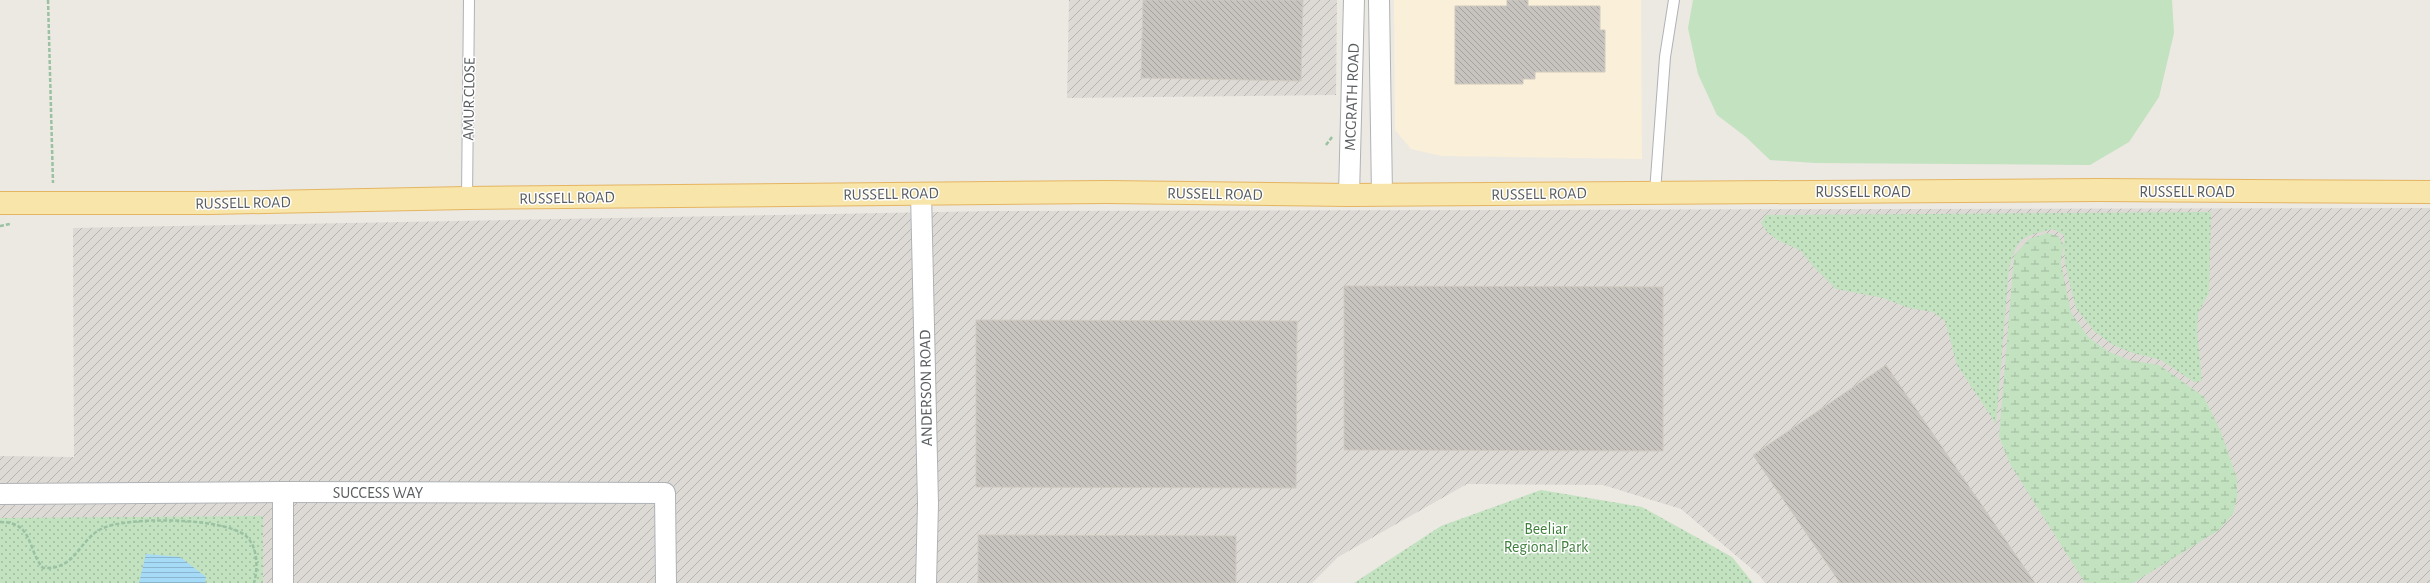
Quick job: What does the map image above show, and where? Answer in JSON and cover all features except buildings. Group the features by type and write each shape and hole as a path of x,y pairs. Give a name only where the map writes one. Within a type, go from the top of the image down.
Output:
{"main road":[{"name":"RUSSELL ROAD","path":"0,202 53,201 210,203 467,198 1106,192 1349,195 1655,192 2430,192"}],"street":[{"name":"MCGRATH ROAD","path":"1349,195 1354,0"},
{"name":"MCGRATH ROAD","path":"1379,0 1382,195"},
{"name":"ANDERSON ROAD","path":"921,193 928,504 926,583"},
{"name":"SUCCESS WAY","path":"0,494 283,492 665,493 666,583"},
{"path":"283,492 283,583"}],"lane":[{"name":"AMUR CLOSE","path":"467,198 469,0"},
{"path":"1655,192 1665,57 1674,0"}],"path":[{"path":"48,0 53,201"},
{"path":"0,522 15,524 24,531 31,541 38,562 43,568 53,568 69,561 102,528 112,525 164,521 215,524 239,532 247,537 255,551 256,574 254,583"}],"shaded area":[{"path":"1069,0 1337,0 1336,95 1067,98"},
{"path":"1394,0 1641,0 1642,159 1441,156 1411,149 1395,130"},
{"path":"2430,208 2430,583 1765,583 1759,575 1681,509 1603,485 1467,484 1338,557 1312,583 0,583 0,456 74,457 73,228 993,211"}],"green space":[{"path":"1693,0 2172,0 2174,33 2159,97 2129,142 2090,165 1816,163 1770,160 1746,137 1717,115 1698,74 1688,28"},
{"path":"2211,212 2209,293 2198,313 2197,332 2202,381 2194,382 2161,360 2133,353 2113,345 2095,332 2076,308 2065,264 2064,235 2053,229 2027,236 2018,244 2012,257 2009,268 1996,424 1957,365 1945,321 1933,312 1909,308 1883,298 1836,289 1812,265 1800,250 1779,241 1768,233 1761,223 1766,215"},
{"path":"2047,233 2058,236 2064,245 2061,263 2071,313 2089,338 2109,352 2129,360 2159,365 2204,397 2221,432 2237,479 2237,497 2233,514 2219,530 2133,583 2085,583 2010,464 1999,437 2014,256 2029,239"},
{"name":"Beeliar Regional Park","path":"1541,490 1642,507 1732,557 1753,583 1354,583 1441,526"},
{"path":"263,516 263,583 0,583 0,518"}],"water":[{"path":"146,554 180,557 206,577 205,583 139,583"}]}
